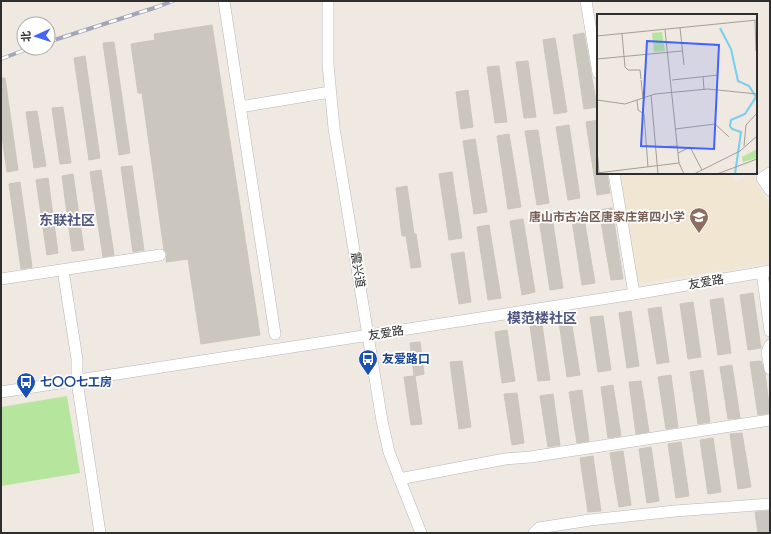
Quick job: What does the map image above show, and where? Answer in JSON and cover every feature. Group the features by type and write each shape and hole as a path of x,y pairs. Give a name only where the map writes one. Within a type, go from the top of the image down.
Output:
{"street":[{"path":"224,1 275,334"},
{"name":"震兴道","path":"328,1 328,64 334,128 382,421 389,452 421,533"},
{"path":"586,1 597,67"},
{"path":"240,107 330,92"},
{"path":"770,173 762,178 770,190"},
{"path":"614,174 634,294"},
{"path":"1,279 160,255"},
{"path":"63,270 77,359 77,381 100,533"},
{"path":"766,272 770,331"},
{"name":"友爱路","path":"1,392 368,336 766,272"},
{"path":"770,344 767,352 770,369"},
{"path":"399,479 505,459 530,457 770,420"},
{"path":"534,533 539,528 590,520 675,511 770,504"}],"shaded area":[{"name":"唐山市古冶区唐家庄第四小学","path":"618,174 731,174 736,182 752,174 770,206 770,263 636,284"}],"green space":[{"path":"67,396 80,473 1,486 1,407"}],"building":[{"path":"212,25 260,335 201,344 188,259 166,262 167,254 164,250 142,93 138,93 131,44 155,40 154,34"},
{"path":"584,33 597,107 584,109 573,35"},
{"path":"555,38 567,112 554,114 543,40"},
{"path":"114,42 130,153 119,155 103,43"},
{"path":"85,56 100,158 89,160 74,58"},
{"path":"528,61 536,117 524,118 516,62"},
{"path":"499,66 507,122 495,123 487,67"},
{"path":"1,78 5,78 18,170 7,172 1,129"},
{"path":"468,90 473,127 461,129 456,92"},
{"path":"63,107 71,163 60,164 52,108"},
{"path":"37,111 46,166 34,168 26,112"},
{"path":"597,120 597,174 607,174 610,193 597,195 586,122"},
{"path":"569,125 580,198 568,200 556,127"},
{"path":"538,130 549,203 537,205 525,131"},
{"path":"509,134 521,207 508,209 497,136"},
{"path":"475,139 487,212 474,214 463,141"},
{"path":"132,166 144,250 133,252 121,167"},
{"path":"101,170 114,255 103,257 90,172"},
{"path":"452,172 462,238 449,240 439,174"},
{"path":"73,174 84,250 72,251 62,176"},
{"path":"48,178 58,253 47,255 36,180"},
{"path":"20,182 32,267 21,269 9,184"},
{"path":"407,186 414,234 416,234 421,267 411,268 406,236 402,236 396,188"},
{"path":"612,208 623,279 611,280 599,210"},
{"path":"583,212 595,283 582,285 571,214"},
{"path":"552,217 563,288 550,290 539,219"},
{"path":"523,219 535,292 522,295 510,221"},
{"path":"489,225 501,298 488,300 477,227"},
{"path":"464,252 471,302 459,304 451,254"},
{"path":"753,293 761,348 748,350 740,295"},
{"path":"723,298 731,353 718,355 710,300"},
{"path":"693,302 701,357 688,359 680,304"},
{"path":"661,307 669,362 657,364 648,309"},
{"path":"631,311 639,366 627,368 619,313"},
{"path":"603,316 611,370 598,372 590,317"},
{"path":"571,320 580,375 567,377 559,322"},
{"path":"542,325 550,380 538,381 530,326"},
{"path":"507,330 515,381 502,383 495,332"},
{"path":"420,342 424,374 415,376 422,424 411,425 404,377 414,376 410,343"},
{"path":"462,361 471,427 459,429 450,362"},
{"path":"761,361 765,373 770,413 758,415 750,362"},
{"path":"732,365 740,418 728,419 720,367"},
{"path":"703,370 710,422 698,424 690,372"},
{"path":"671,375 678,427 666,429 658,377"},
{"path":"641,381 649,432 636,434 629,382"},
{"path":"613,385 621,436 608,438 601,387"},
{"path":"582,390 589,441 577,443 569,392"},
{"path":"517,393 524,443 512,445 504,394"},
{"path":"553,394 560,445 548,447 540,396"},
{"path":"742,433 751,487 738,489 730,434"},
{"path":"713,438 721,492 708,494 700,440"},
{"path":"681,442 689,496 676,498 668,444"},
{"path":"651,447 659,501 647,503 639,449"},
{"path":"623,451 631,505 619,507 610,453"},
{"path":"593,456 601,511 588,512 580,458"},
{"path":"769,511 770,533 758,533 755,512"}],"railway":[{"path":"56,39 173,1"},
{"path":"1,59 16,53"}],"place":[{"name":"唐山市古冶区唐家庄第四小学","path":"699,234"},
{"name":"友爱路口","path":"368,376"},
{"name":"七〇〇七工房","path":"26,399"}],"district":[{"name":"东联社区","path":"67,220"},
{"name":"模范楼社区","path":"542,318"}]}
